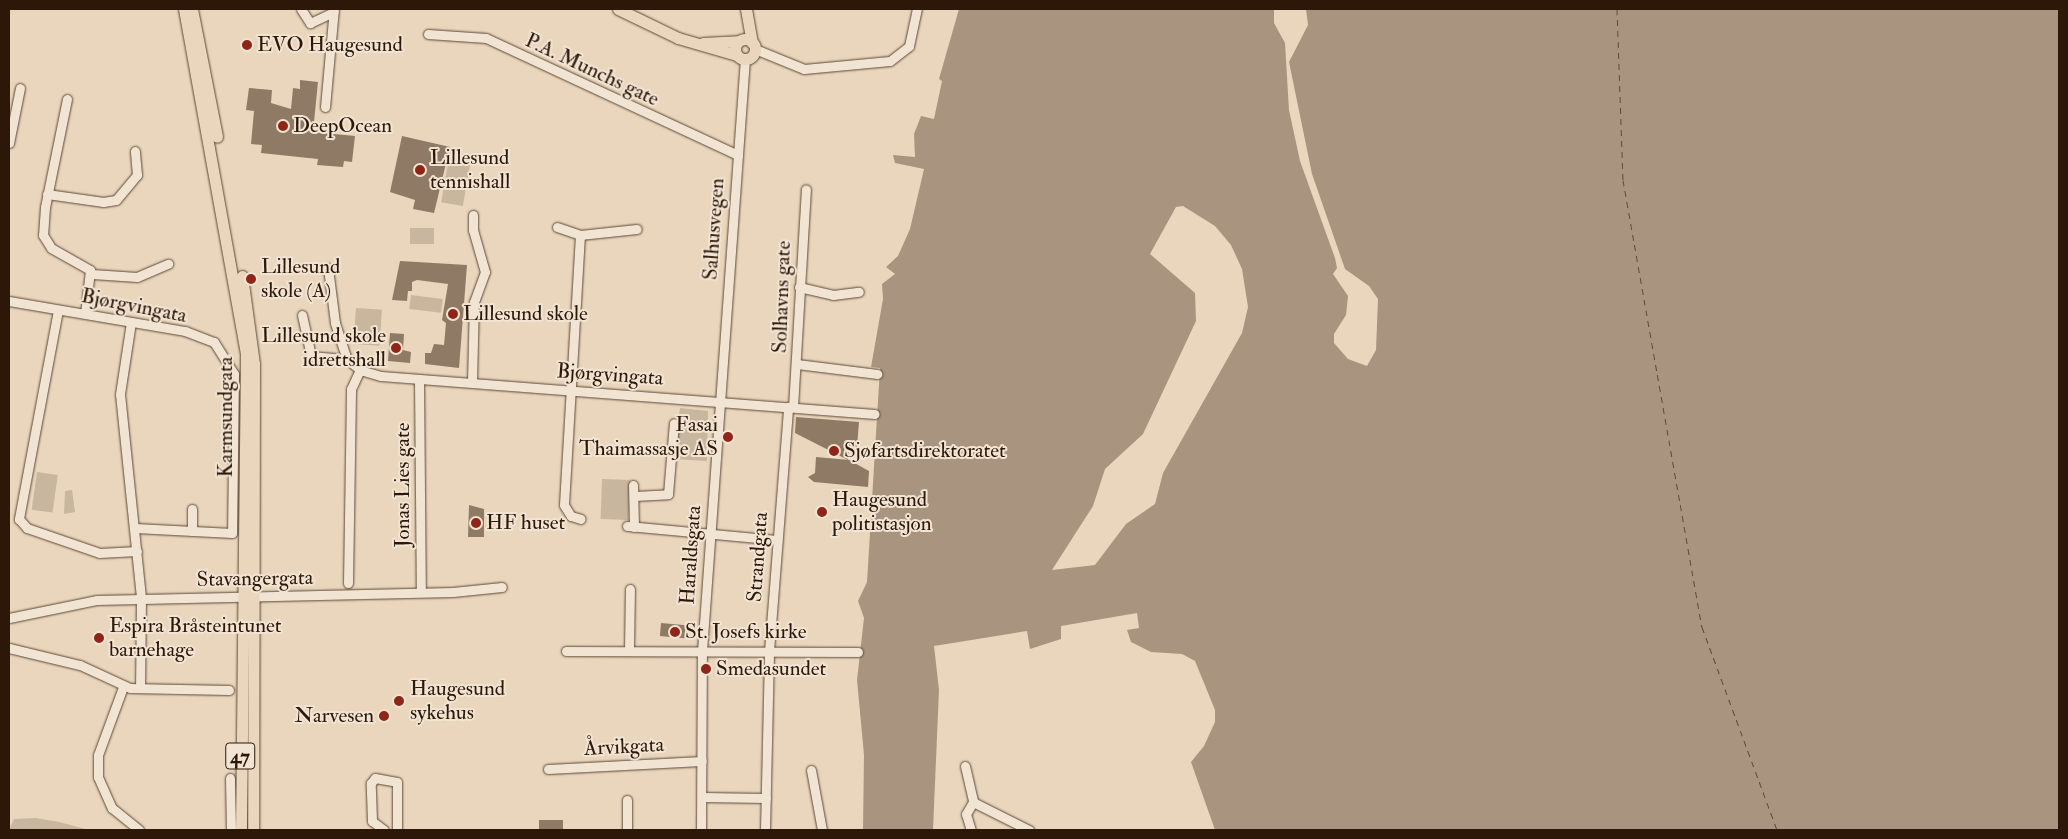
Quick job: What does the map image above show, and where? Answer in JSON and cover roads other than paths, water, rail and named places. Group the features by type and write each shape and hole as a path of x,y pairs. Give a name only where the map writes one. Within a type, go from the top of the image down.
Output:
{"main road":[{"name":"Karmsundgata","path":"184,9 244,329 253,830"},
{"name":"Karmsundgata","path":"192,9 253,338 241,830"},
{"path":"618,9 692,42 741,57"},
{"path":"741,57 746,43 745,9"},
{"path":"692,42 746,43"},
{"path":"741,57 734,49 746,43"}],"street":[{"path":"301,9 310,23 334,10"},
{"path":"746,43 804,69 890,61 909,46 916,9"},
{"path":"325,107 334,10"},
{"name":"P.A. Munchs gate","path":"428,34 486,38 738,155"},
{"name":"Salhusvegen","path":"720,403 738,155 741,57"},
{"path":"9,142 20,88"},
{"path":"67,99 47,194 43,236 46,243 85,265 92,274 85,314"},
{"path":"47,194 103,202 116,200 137,175 135,151"},
{"name":"Solhavns gate","path":"790,407 797,364 799,287 806,189"},
{"path":"472,382 474,302 484,272 472,230 473,215"},
{"path":"557,227 580,236 637,228"},
{"path":"580,236 564,505 571,516 581,519"},
{"path":"92,274 137,277 168,264"},
{"path":"328,268 334,323 347,359 360,370 351,389 348,583"},
{"path":"799,287 832,295 859,292"},
{"name":"Bjørgvingata","path":"9,302 131,322 210,340 234,374 232,533 192,531"},
{"path":"58,310 20,519 27,528 99,553 137,552"},
{"path":"302,315 311,356 347,359"},
{"path":"131,322 120,394 141,598 140,687"},
{"path":"797,364 877,374"},
{"name":"Bjørgvingata","path":"360,370 419,379 875,414"},
{"name":"Jonas Lies gate","path":"419,379 421,592"},
{"name":"Haraldsgata","path":"701,830 702,651 720,403"},
{"name":"Strandgata","path":"765,830 769,651 777,540 790,407"},
{"path":"635,496 668,494 674,423"},
{"path":"633,485 635,496 630,526 777,540"},
{"path":"135,528 192,531 192,509"},
{"name":"Stavangergata","path":"9,618 72,603 141,598 421,592 502,587"},
{"path":"629,650 630,589"},
{"path":"9,648 80,665 123,687 229,690"},
{"path":"566,651 858,652"},
{"path":"123,687 98,755 98,778 112,808 139,830"},
{"name":"Årvikgata","path":"548,769 702,761"},
{"path":"965,766 973,802 966,814 971,830"},
{"path":"812,770 822,830"},
{"path":"230,778 231,830"},
{"path":"384,830 372,821 371,783 375,778 397,782 397,830"},
{"path":"702,797 766,798"},
{"path":"627,800 627,830"},
{"path":"973,802 1029,830"}],"place":[{"name":"EVO Haugesund","path":"247,45"},
{"name":"DeepOcean","path":"283,126"},
{"name":"Lillesund tennishall","path":"420,170"},
{"name":"Lillesund skole (A)","path":"251,279"},
{"name":"Lillesund skole","path":"453,314"},
{"name":"Lillesund skole idrettshall","path":"396,348"},
{"name":"Fasai Thaimassasje AS","path":"728,437"},
{"name":"Sjøfartsdirektoratet","path":"834,451"},
{"name":"Haugesund politistasjon","path":"822,512"},
{"name":"HF huset","path":"476,523"},
{"name":"St. Josefs kirke","path":"675,632"},
{"name":"Espira Bråsteintunet barnehage","path":"99,638"},
{"name":"Smedasundet","path":"706,669"},
{"name":"Haugesund sykehus","path":"399,701"},
{"name":"Narvesen","path":"384,716"}]}
